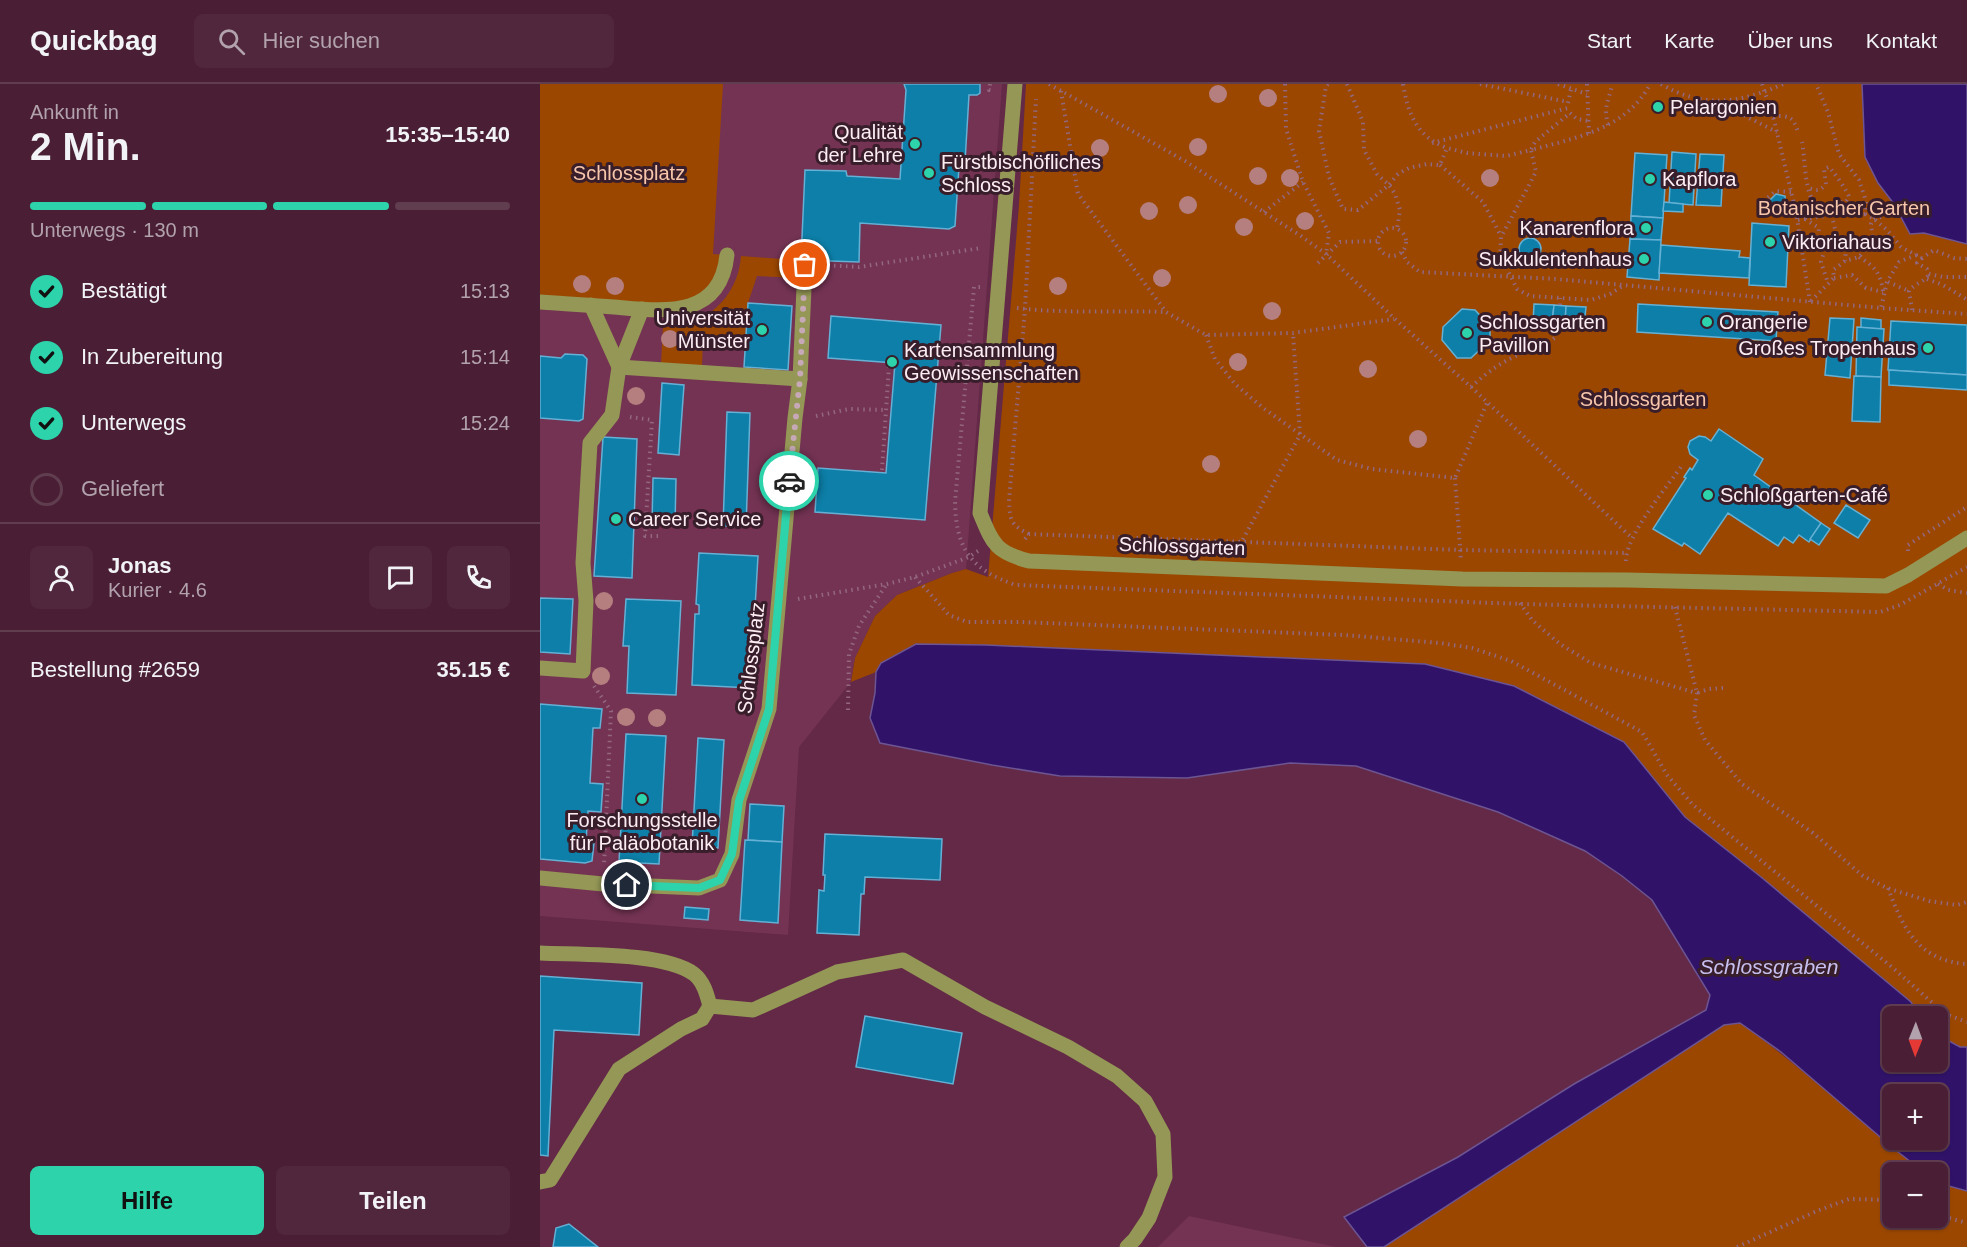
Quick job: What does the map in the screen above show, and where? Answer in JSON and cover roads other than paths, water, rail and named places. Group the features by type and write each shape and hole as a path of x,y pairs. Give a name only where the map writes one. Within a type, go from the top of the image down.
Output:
{"lane":[{"name":"Schlossgarten","path":"1015,84 980,513 992,541 1010,556 1029,561 1462,579 1636,580 1886,586 1967,538"},
{"path":"540,302 642,309 677,310 690,307 713,292 726,268 727,255"},
{"name":"Schlossplatz","path":"540,879 699,888 720,880 732,854 739,801 769,709 800,379 801,263"},
{"path":"591,305 619,367"},
{"path":"540,668 583,671 586,601 583,563 590,443 612,415 619,367 642,309"},
{"path":"619,367 800,379"},
{"path":"540,953 651,959 676,964 695,975 704,988 710,1006"},
{"path":"710,1006 753,1010 837,972 903,960 985,1007 1078,1053 1117,1076 1145,1101 1162,1134 1165,1178 1149,1218 1127,1247"},
{"path":"540,1182 550,1180 618,1069 681,1029 702,1019 710,1006"}],"water":[{"path":"1862,84 1967,84 1967,244 1924,233 1910,234 1894,204 1878,183 1865,157"},
{"name":"Schlossgraben","path":"916,644 986,645 1425,664 1514,686 1624,742 1685,817 1911,1002 1913,1006 1882,1006 1882,1072 1948,1072 1948,1040 1960,1047 1967,1047 1967,1191 1948,1186 1948,1162 1911,1162 1896,1150 1948,1150 1948,1084 1882,1084 1882,1139 1781,1052 1740,1023 1724,1025 1384,1247 1367,1247 1344,1217 1458,1157 1574,1084 1706,1010 1710,995 1652,900 1585,851 1498,812 1356,766 1290,763 1187,778 1060,776 880,743 870,718 876,672 881,663"}],"place":[{"name":"Pelargonien","path":"1658,107"},
{"name":"Qualität der Lehre","path":"915,144"},
{"name":"Fürstbischöfliches Schloss","path":"929,173"},
{"name":"Kapflora","path":"1650,179"},
{"name":"Kanarenflora","path":"1646,228"},
{"name":"Viktoriahaus","path":"1770,242"},
{"name":"Sukkulentenhaus","path":"1644,259"},
{"name":"Orangerie","path":"1707,322"},
{"name":"Universität Münster","path":"762,330"},
{"name":"Schlossgarten Pavillon","path":"1467,333"},
{"name":"Großes Tropenhaus","path":"1928,348"},
{"name":"Kartensammlung Geowissenschaften","path":"892,362"},
{"name":"Schloßgarten-Café","path":"1708,495"},
{"name":"Career Service","path":"616,519"},
{"name":"Forschungsstelle für Paläobotanik","path":"642,799"}],"park label":[{"name":"Botanischer Garten","path":"1844,208"}]}
